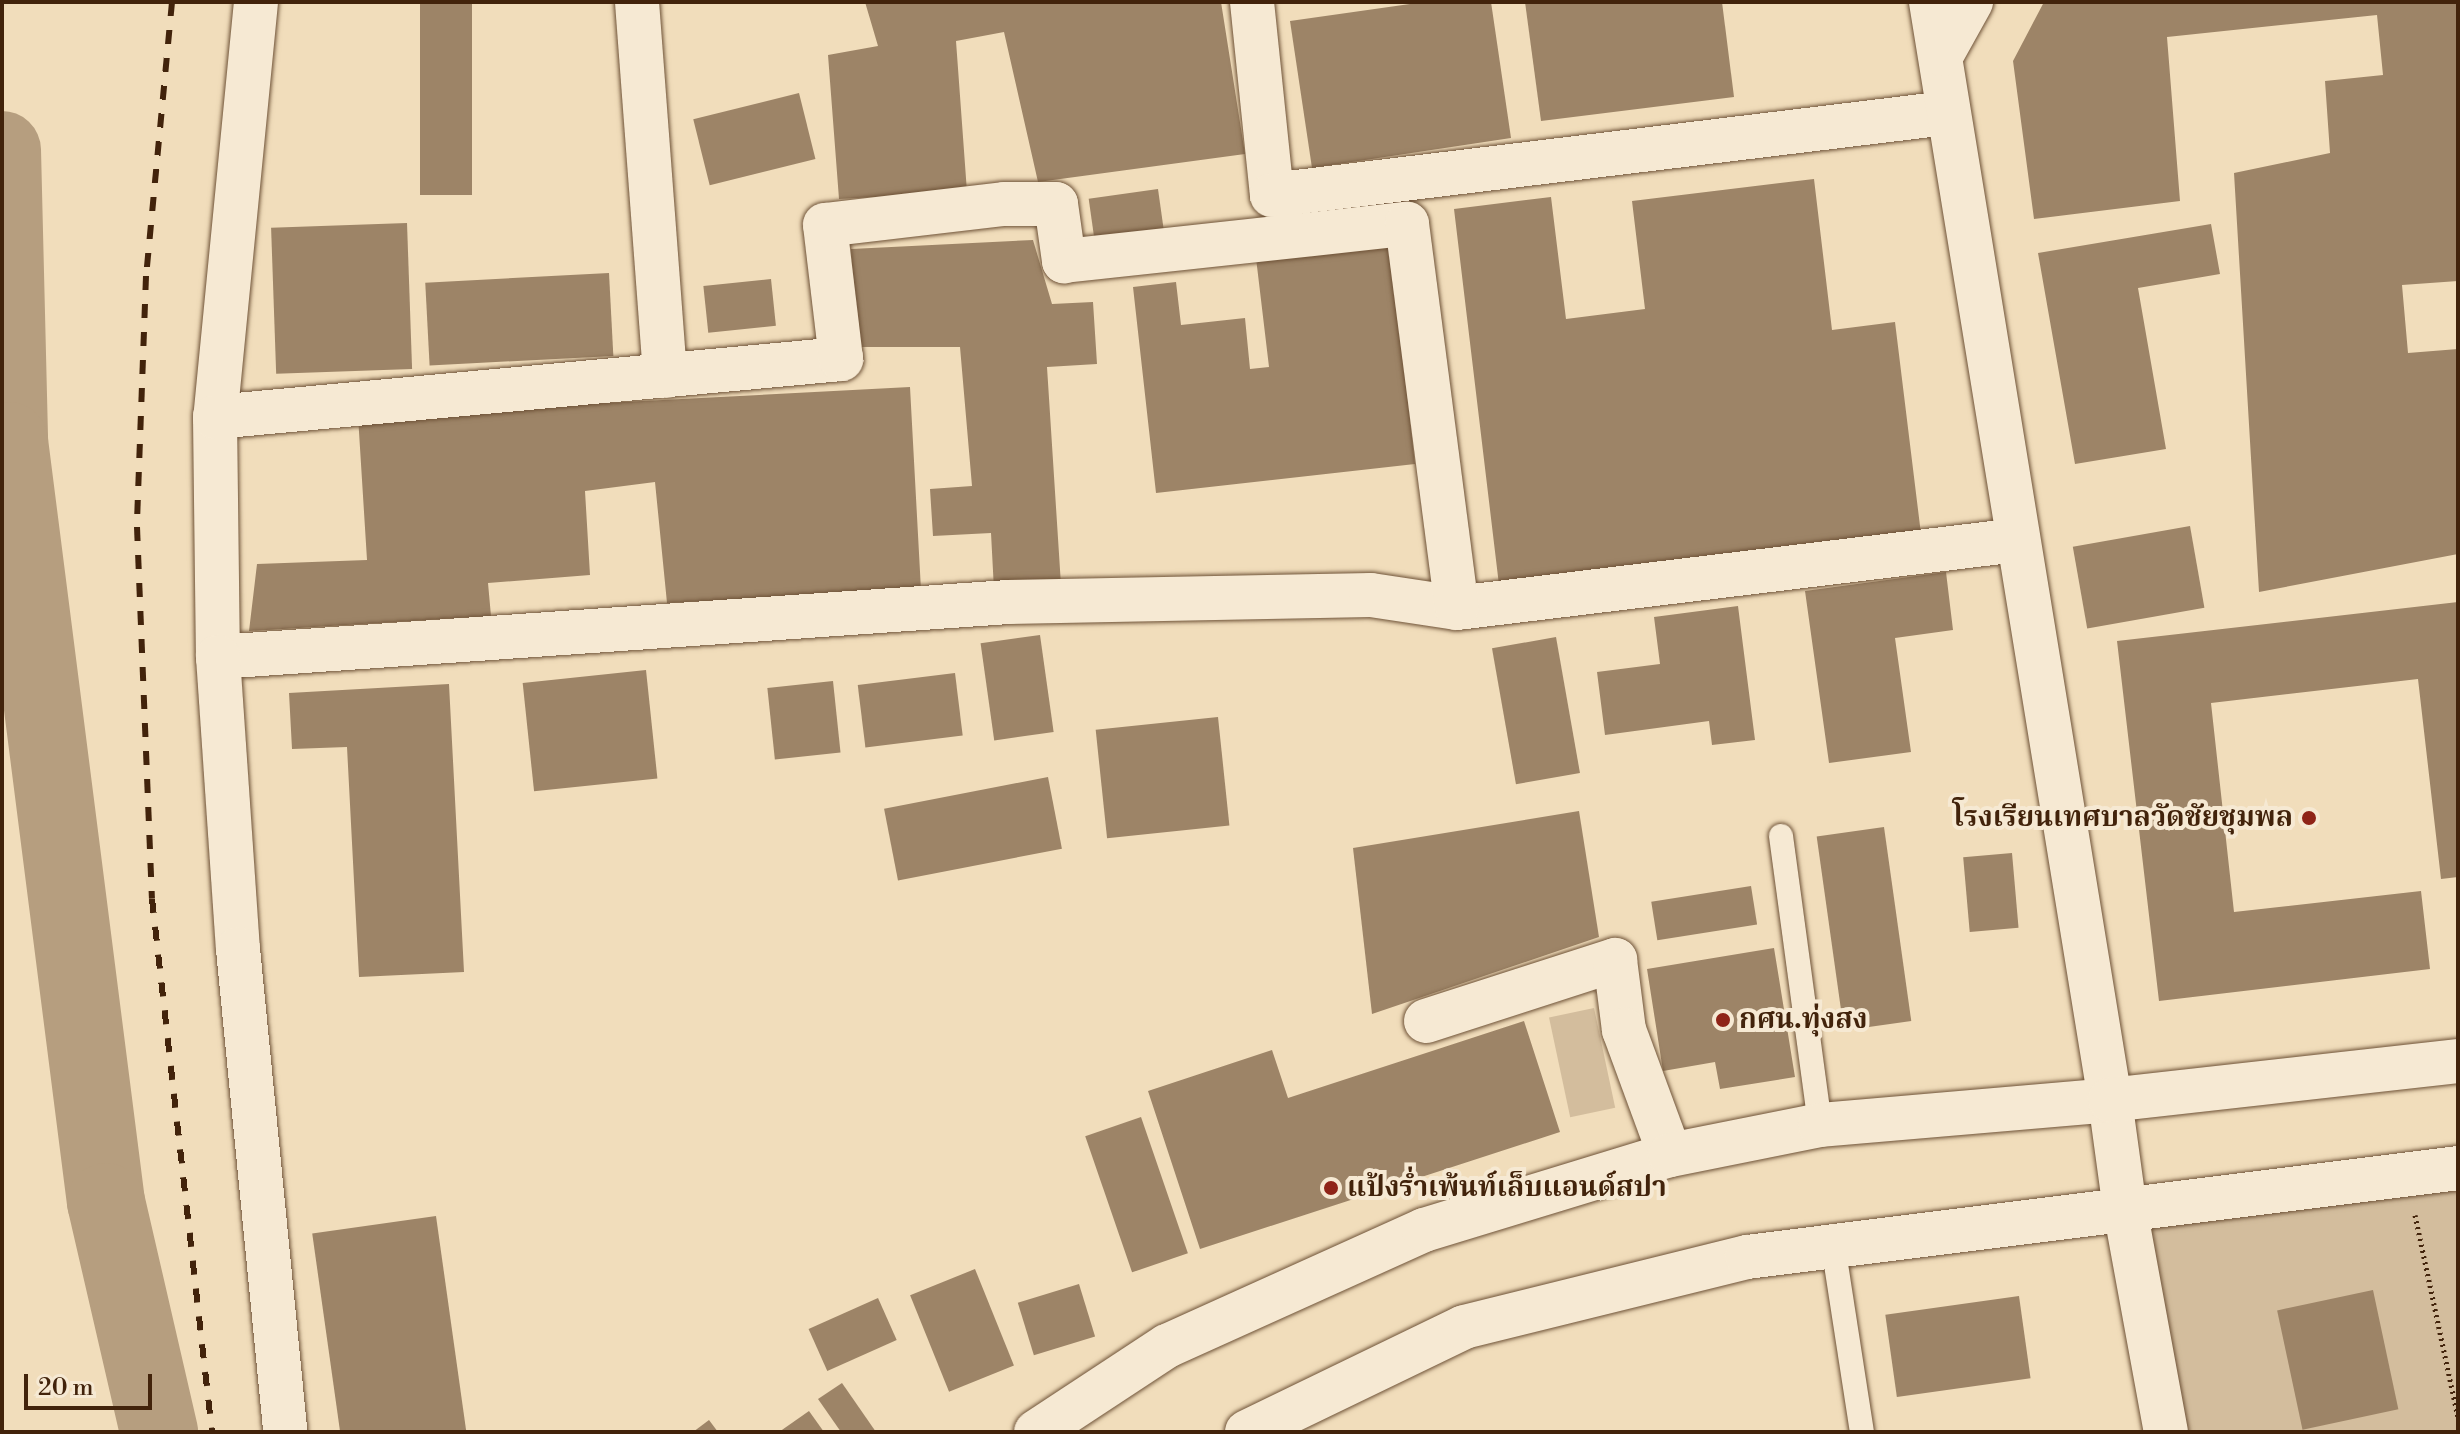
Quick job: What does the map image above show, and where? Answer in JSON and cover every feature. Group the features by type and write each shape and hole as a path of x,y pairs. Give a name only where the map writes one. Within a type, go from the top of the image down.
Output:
{"street":[{"path":"256,2 215,417 218,657 238,949 285,1432"},
{"path":"637,2 665,376"},
{"path":"1252,2 1272,195 1947,113"},
{"path":"1931,2 1942,54 1947,113 2110,1100 2125,1209 2166,1432"},
{"path":"1942,54 1971,2"},
{"path":"215,417 841,359 825,225 1004,204 1056,204 1064,261 1407,224 1457,608"},
{"path":"218,657 1008,602 1371,595 1457,608 2017,540"},
{"path":"1426,1021 1615,960 1624,1030 1670,1155"},
{"path":"1036,1432 1167,1346 1424,1230 1670,1155 1820,1125 2110,1100 2458,1061"},
{"path":"1247,1432 1464,1327 1747,1257 2458,1168"}],"lane":[{"path":"1781,836 1820,1125"},
{"path":"1833,1245 1862,1432"}],"path":[{"path":"2406,1174 2458,1417"}],"shaded area":[{"path":"1594,1008 1615,1108 1570,1117 1549,1018"},
{"path":"2458,1168 2458,1432 2166,1432 2125,1209"}],"building":[{"path":"420,2 472,2 472,195 420,195"},
{"path":"865,2 1221,2 1245,154 1038,182 1004,32 956,41 967,192 839,199 828,55 878,46"},
{"path":"1424,2 1491,2 1511,138 1312,168 1290,21"},
{"path":"1525,2 1722,2 1734,97 1541,121"},
{"path":"2044,2 2458,2 2458,281 2402,285 2408,353 2458,349 2458,554 2259,592 2234,173 2330,153 2325,81 2383,75 2377,15 2167,37 2180,201 2034,219 2013,61"},
{"path":"799,93 815,159 710,185 693,119"},
{"path":"1814,179 1832,330 1895,322 1921,534 1499,585 1454,209 1551,197 1566,319 1645,309 1632,201"},
{"path":"1158,189 1164,233 1095,242 1089,199"},
{"path":"407,223 412,369 276,374 271,228"},
{"path":"2211,224 2220,274 2138,288 2166,449 2075,464 2038,253"},
{"path":"1033,240 1052,304 1093,302 1097,364 1047,367 1061,585 994,590 991,533 933,536 930,489 972,486 960,347 855,347 851,249"},
{"path":"1390,243 1415,464 1156,493 1133,287 1176,282 1181,325 1245,318 1250,369 1269,367 1256,258"},
{"path":"609,273 613,356 430,366 425,283"},
{"path":"771,279 776,326 708,333 703,286"},
{"path":"910,387 921,590 667,603 655,482 585,491 590,575 488,583 491,616 249,631 257,564 367,560 358,416"},
{"path":"2190,526 2204,608 2087,628 2073,547"},
{"path":"1946,572 1953,630 1895,638 1911,752 1829,763 1805,591"},
{"path":"2458,602 2458,877 2441,879 2418,679 2211,703 2234,912 2421,891 2430,969 2159,1001 2117,641"},
{"path":"1738,606 1755,740 1712,745 1709,721 1605,735 1597,672 1660,664 1654,617"},
{"path":"1040,635 1054,732 994,740 981,643"},
{"path":"1556,637 1580,773 1516,784 1492,648"},
{"path":"646,670 657,778 534,791 523,683"},
{"path":"955,673 963,736 865,747 858,685"},
{"path":"833,681 841,753 775,760 767,688"},
{"path":"449,684 464,972 359,977 347,747 292,749 289,693"},
{"path":"1218,717 1229,825 1107,838 1096,730"},
{"path":"1048,777 1062,849 898,881 884,809"},
{"path":"1579,811 1599,937 1372,1014 1353,848"},
{"path":"1884,827 1911,1021 1844,1031 1817,836"},
{"path":"2012,853 2019,928 1970,932 1963,857"},
{"path":"1751,886 1757,925 1657,940 1651,902"},
{"path":"1774,948 1795,1077 1720,1089 1715,1062 1663,1071 1647,969"},
{"path":"1524,1021 1560,1132 1200,1249 1148,1091 1272,1050 1288,1098"},
{"path":"1141,1117 1188,1253 1132,1272 1085,1136"},
{"path":"436,1216 466,1432 340,1432 312,1233"},
{"path":"975,1269 1014,1365 949,1392 910,1295"},
{"path":"1079,1284 1095,1337 1034,1355 1018,1303"},
{"path":"2373,1290 2398,1409 2303,1430 2277,1310"},
{"path":"2019,1296 2031,1378 1897,1397 1885,1315"},
{"path":"878,1298 897,1340 827,1371 809,1329"},
{"path":"842,1383 876,1432 841,1432 818,1399"},
{"path":"809,1411 824,1432 779,1432"},
{"path":"709,1420 718,1432 693,1432"}],"waterway":[{"path":"2,150 9,441 106,1202 159,1432"}],"railway":[{"path":"172,2 146,276 137,527 152,899 212,1432"}],"place":[{"name":"โรงเรียนเทศบาลวัดชัยชุมพล","path":"2309,818"},
{"name":"กศน.ทุ่งสง","path":"1723,1020"},
{"name":"แป้งร่ำเพ้นท์เล็บแอนด์สปา","path":"1331,1188"}]}
